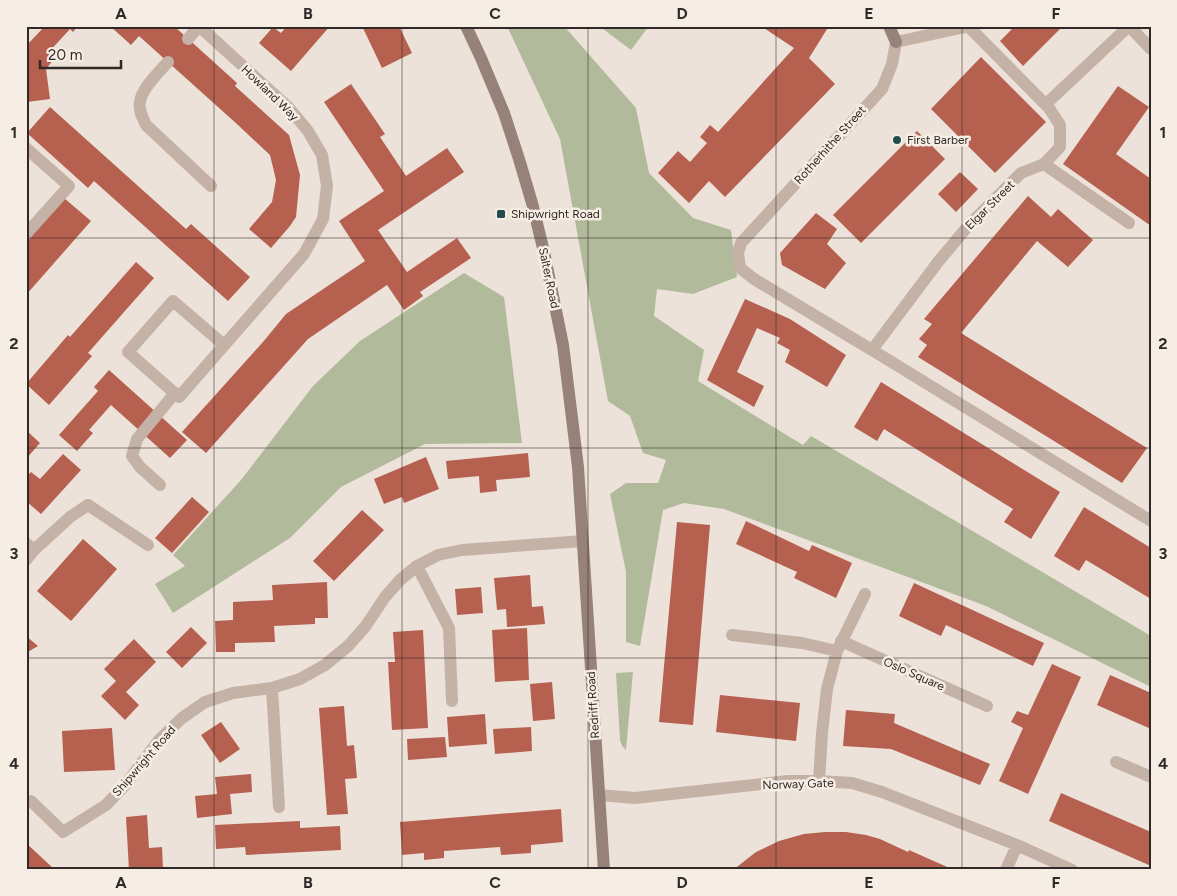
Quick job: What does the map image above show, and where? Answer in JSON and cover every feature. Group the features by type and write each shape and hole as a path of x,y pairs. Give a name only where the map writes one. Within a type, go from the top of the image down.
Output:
{"main road":[{"name":"Salter Road","path":"466,26 504,113 532,203 544,252 563,345 578,467 584,541"},
{"path":"889,26 896,42"},
{"name":"Redriff Road","path":"584,541 590,669 604,870"}],"street":[{"path":"188,39 199,26"},
{"name":"Howland Way","path":"174,393 179,397 304,254 323,219 327,186 322,155 308,131 289,108 199,26"},
{"path":"1046,104 1129,26 1151,49"},
{"path":"896,42 970,27"},
{"name":"Elgar Street","path":"872,350 938,262 968,226 1022,173 1044,164 1060,147 1060,125 1046,104 970,27"},
{"name":"Rotherhithe Street","path":"872,350 754,279 740,268 738,253 741,243 882,89 892,64 896,42"},
{"path":"168,62 142,93 139,103 141,113 146,125 211,186"},
{"path":"26,148 69,186 26,234"},
{"path":"1044,164 1129,223"},
{"path":"160,485 140,467 132,456 137,439 174,393 128,352 174,301 224,346"},
{"path":"872,350 1151,521"},
{"path":"26,560 30,546 88,505 148,545"},
{"name":"Shipwright Road","path":"31,801 63,832 106,804 125,785 159,740 182,718 205,702 233,693 272,688 300,679 325,665 348,646 365,627 385,597 400,580 417,566 438,555 462,550 584,541"},
{"path":"417,566 449,628 452,701"},
{"path":"819,780 827,689 839,646 866,594"},
{"name":"Oslo Square","path":"732,635 839,646 987,706"},
{"path":"272,688 279,807"},
{"path":"1116,762 1151,777"},
{"name":"Norway Gate","path":"599,795 635,798 788,781 819,780 852,784 882,792 1017,845 1072,870"},
{"path":"1006,870 1017,845"}],"green space":[{"path":"507,26 564,26 636,108 649,173 693,218 731,230 737,277 693,294 657,289 654,316 704,350 698,381 803,445 811,436 1151,636 1151,687 986,606 724,509 684,503 663,510 640,646 626,642 626,572 610,494 626,483 658,483 666,460 643,453 630,416 608,401 560,139"},
{"path":"599,26 649,26 631,50"},
{"path":"464,273 504,297 522,443 425,444 341,487 290,538 173,613 155,584 185,566 173,555 241,480 313,386 360,341"},
{"path":"633,672 626,750 620,740 616,673"}],"building":[{"path":"45,26 78,26 73,32 70,29 48,53 54,59 46,69 50,99 27,102 26,46"},
{"path":"110,26 174,26 237,83 235,86 289,135 300,175 296,217 271,248 249,229 272,202 276,180 270,155 139,36 131,45"},
{"path":"287,26 330,26 291,71 259,43 273,27 281,33"},
{"path":"362,26 399,26 412,53 382,68"},
{"path":"761,26 829,26 809,58 835,84 725,197 709,181 689,203 658,173 678,151 690,162 707,143 700,137 710,125 718,132 794,48"},
{"path":"1015,26 1063,26 1023,66 1000,41"},
{"path":"981,57 1046,122 995,173 931,109"},
{"path":"351,84 385,134 380,137 406,176 447,148 464,172 378,230 407,272 457,238 471,258 420,292 423,296 404,310 387,285 308,339 206,453 182,432 286,314 365,261 339,221 384,191 324,102"},
{"path":"1118,86 1149,107 1116,154 1151,179 1151,226 1063,164"},
{"path":"50,107 186,229 191,224 250,277 228,301 94,181 88,188 27,133"},
{"path":"917,131 945,159 861,243 833,215"},
{"path":"960,172 978,189 956,212 938,194"},
{"path":"1028,196 1051,217 1058,209 1093,240 1068,267 1037,241 961,333 1147,448 1122,483 918,357 927,345 919,339 932,324 924,319"},
{"path":"64,198 91,221 26,295 26,241"},
{"path":"816,213 837,229 827,244 846,263 825,289 782,265 780,253"},
{"path":"136,262 154,278 88,353 92,356 49,405 26,384 68,335 70,337"},
{"path":"745,299 790,319 846,355 827,387 785,362 790,350 777,343 780,338 757,328 737,372 764,386 754,407 707,380"},
{"path":"109,370 187,440 170,458 111,405 89,430 93,433 77,451 59,435 98,391 94,387"},
{"path":"881,382 1060,492 1031,539 1004,522 1013,509 884,429 877,441 854,427"},
{"path":"26,430 40,443 26,459"},
{"path":"528,453 530,477 496,480 497,491 480,493 479,476 448,479 446,461"},
{"path":"63,454 81,470 41,514 26,501 26,477 31,472 40,479"},
{"path":"426,457 439,489 404,503 402,497 384,504 374,479"},
{"path":"192,497 209,512 172,553 155,538"},
{"path":"1084,507 1151,548 1151,599 1086,560 1079,571 1054,556"},
{"path":"362,510 384,530 334,581 313,561"},
{"path":"746,521 809,551 812,545 852,563 836,598 794,578 797,572 736,544"},
{"path":"677,522 710,525 693,725 659,722"},
{"path":"83,539 117,569 71,621 37,591"},
{"path":"530,575 532,607 543,606 545,624 507,627 506,609 497,610 494,578"},
{"path":"327,582 328,618 315,618 315,624 274,626 275,642 235,643 235,652 216,652 215,621 233,620 233,602 273,600 272,585"},
{"path":"914,583 1044,643 1033,666 946,625 941,636 899,616"},
{"path":"481,587 483,613 457,615 455,589"},
{"path":"191,627 207,643 182,668 166,652"},
{"path":"527,628 529,680 495,682 492,630"},
{"path":"423,630 428,728 392,730 388,662 395,662 393,632"},
{"path":"26,636 38,646 26,653"},
{"path":"134,639 156,662 126,692 139,705 125,720 101,696 116,681 104,669"},
{"path":"1052,664 1081,677 1028,794 999,781 1023,728 1011,722 1017,711 1028,715"},
{"path":"1110,675 1151,693 1151,729 1097,705"},
{"path":"552,682 555,719 533,721 530,684"},
{"path":"720,695 800,703 796,741 716,732"},
{"path":"344,706 347,746 354,745 357,778 345,779 348,814 327,815 319,708"},
{"path":"846,710 895,714 894,723 990,764 980,785 891,749 843,746"},
{"path":"485,714 487,744 449,747 447,717"},
{"path":"221,722 240,749 220,763 201,735"},
{"path":"531,727 532,751 495,754 493,729"},
{"path":"112,728 115,770 64,772 62,731"},
{"path":"445,737 447,757 408,760 407,739"},
{"path":"251,774 252,792 230,794 232,814 197,818 195,796 217,794 215,777"},
{"path":"1061,793 1151,832 1151,866 1049,821"},
{"path":"561,809 563,842 531,845 531,853 501,855 500,847 444,851 444,858 424,860 424,853 402,855 400,822"},
{"path":"147,815 149,848 162,847 163,870 129,870 126,817"},
{"path":"300,821 300,828 340,826 341,850 246,855 245,847 216,849 215,825"},
{"path":"846,832 880,839 954,870 733,870 756,852 779,841 804,834"},
{"path":"26,843 53,868 51,870 26,870"}],"place":[{"name":"First Barber","path":"897,140"},
{"name":"Shipwright Road","path":"501,214"}]}
